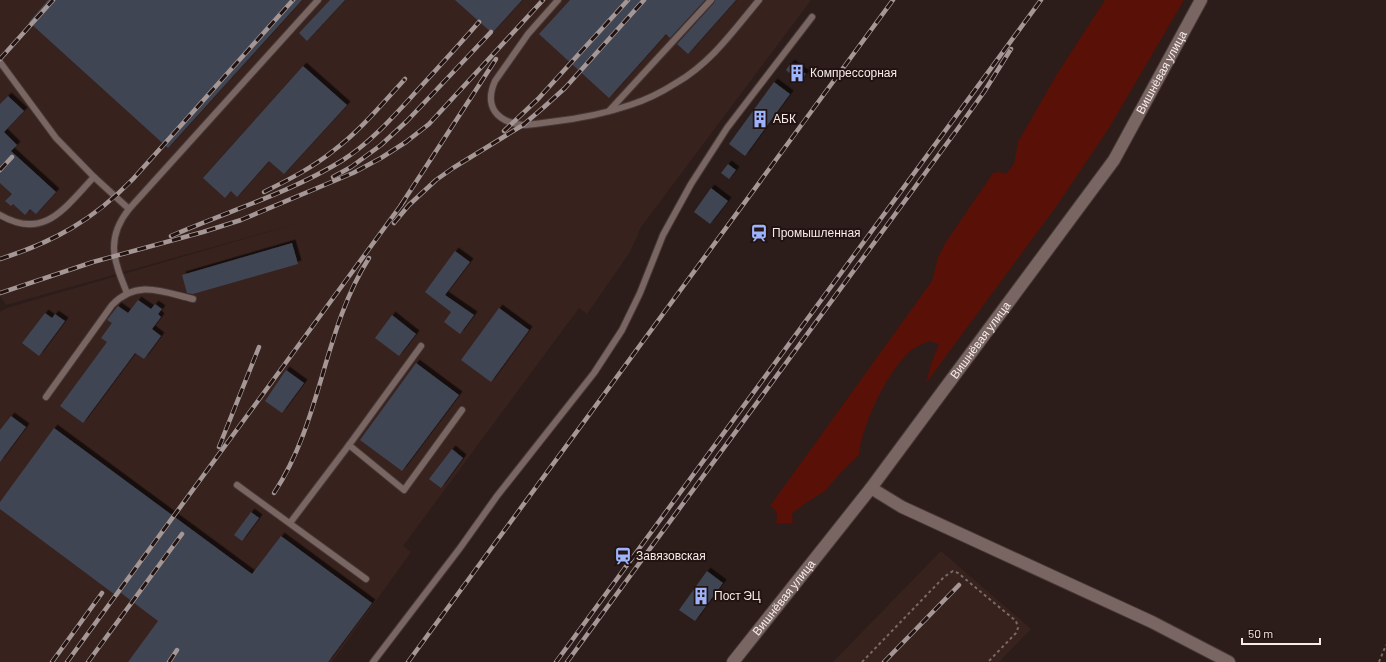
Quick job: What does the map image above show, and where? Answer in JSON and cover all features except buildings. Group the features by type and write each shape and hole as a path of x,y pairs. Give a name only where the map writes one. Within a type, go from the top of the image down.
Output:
{"street":[{"name":"Вишнёвая улица","path":"733,662 871,488 1114,160 1201,0"},
{"path":"871,488 902,507 1152,622 1229,662"}],"lane":[{"path":"127,293 116,265 114,246 118,226 129,209 318,0"},
{"path":"558,0 528,34 495,81 491,97 493,109 496,114 506,120 523,125 581,118 609,112 631,105 656,94 677,83 711,58 759,0"},
{"path":"609,112 711,0"},
{"path":"373,662 460,548 497,496 583,388 601,362 622,330 632,310 662,235 691,184 727,128 812,17"},
{"path":"0,62 27,97 46,126 94,177 129,209"},
{"path":"0,215 20,224 41,223 50,220 58,214 94,177"},
{"path":"46,397 112,305 127,293 140,289 193,299"},
{"path":"290,523 421,346"},
{"path":"349,445 404,490 462,410"},
{"path":"237,485 366,579"}],"path":[{"path":"862,662 944,576 953,572 958,573 1016,622 1018,628 1016,633 988,662"},
{"path":"1379,662 1386,645"}],"shaded area":[{"path":"0,0 811,0 641,227 630,252 587,314 579,308 403,546 411,552 332,662 0,662 0,312 7,308 302,222 6,305 0,296"},
{"path":"1105,0 1184,0 1109,128 1058,204 926,383 931,364 939,344 929,341 910,351 891,374 870,415 861,443 859,455 842,471 825,491 804,504 792,514 793,524 776,523 776,513 770,506 932,281 938,257 946,242 993,173 1000,172 1006,174 1014,164 1018,142 1057,74"},
{"path":"941,551 1031,629 999,662 833,662"}],"railway":[{"path":"0,59 53,0"},
{"path":"0,259 38,245 72,228 88,218 118,194 293,0"},
{"path":"0,293 93,262 241,220 353,173 381,158 406,142 429,124 543,0"},
{"path":"504,131 538,99 628,0"},
{"path":"394,223 409,205 436,180 523,125 544,107 565,88 644,0"},
{"path":"408,662 893,0"},
{"path":"556,662 1041,0"},
{"path":"171,236 280,192 323,172 343,160 363,146 389,121 479,22"},
{"path":"333,177 351,167 381,145 407,121 491,32"},
{"path":"567,662 959,127 984,92 1011,49"},
{"path":"401,205 496,59"},
{"path":"264,192 308,168 343,143 370,117 405,79"},
{"path":"0,170 12,157"},
{"path":"67,662 404,201"},
{"path":"274,493 290,465 303,436 331,345 342,315 354,286 369,258"},
{"path":"219,447 259,347"},
{"path":"88,662 182,534"},
{"path":"884,662 959,585"},
{"path":"52,662 102,593"},
{"path":"169,662 177,650"}],"place":[{"name":"Компрессорная","path":"797,73"},
{"name":"АБК","path":"760,119"},
{"name":"Промышленная","path":"759,233"},
{"name":"Завязовская","path":"623,556"},
{"name":"Пост ЭЦ","path":"701,596"}]}
